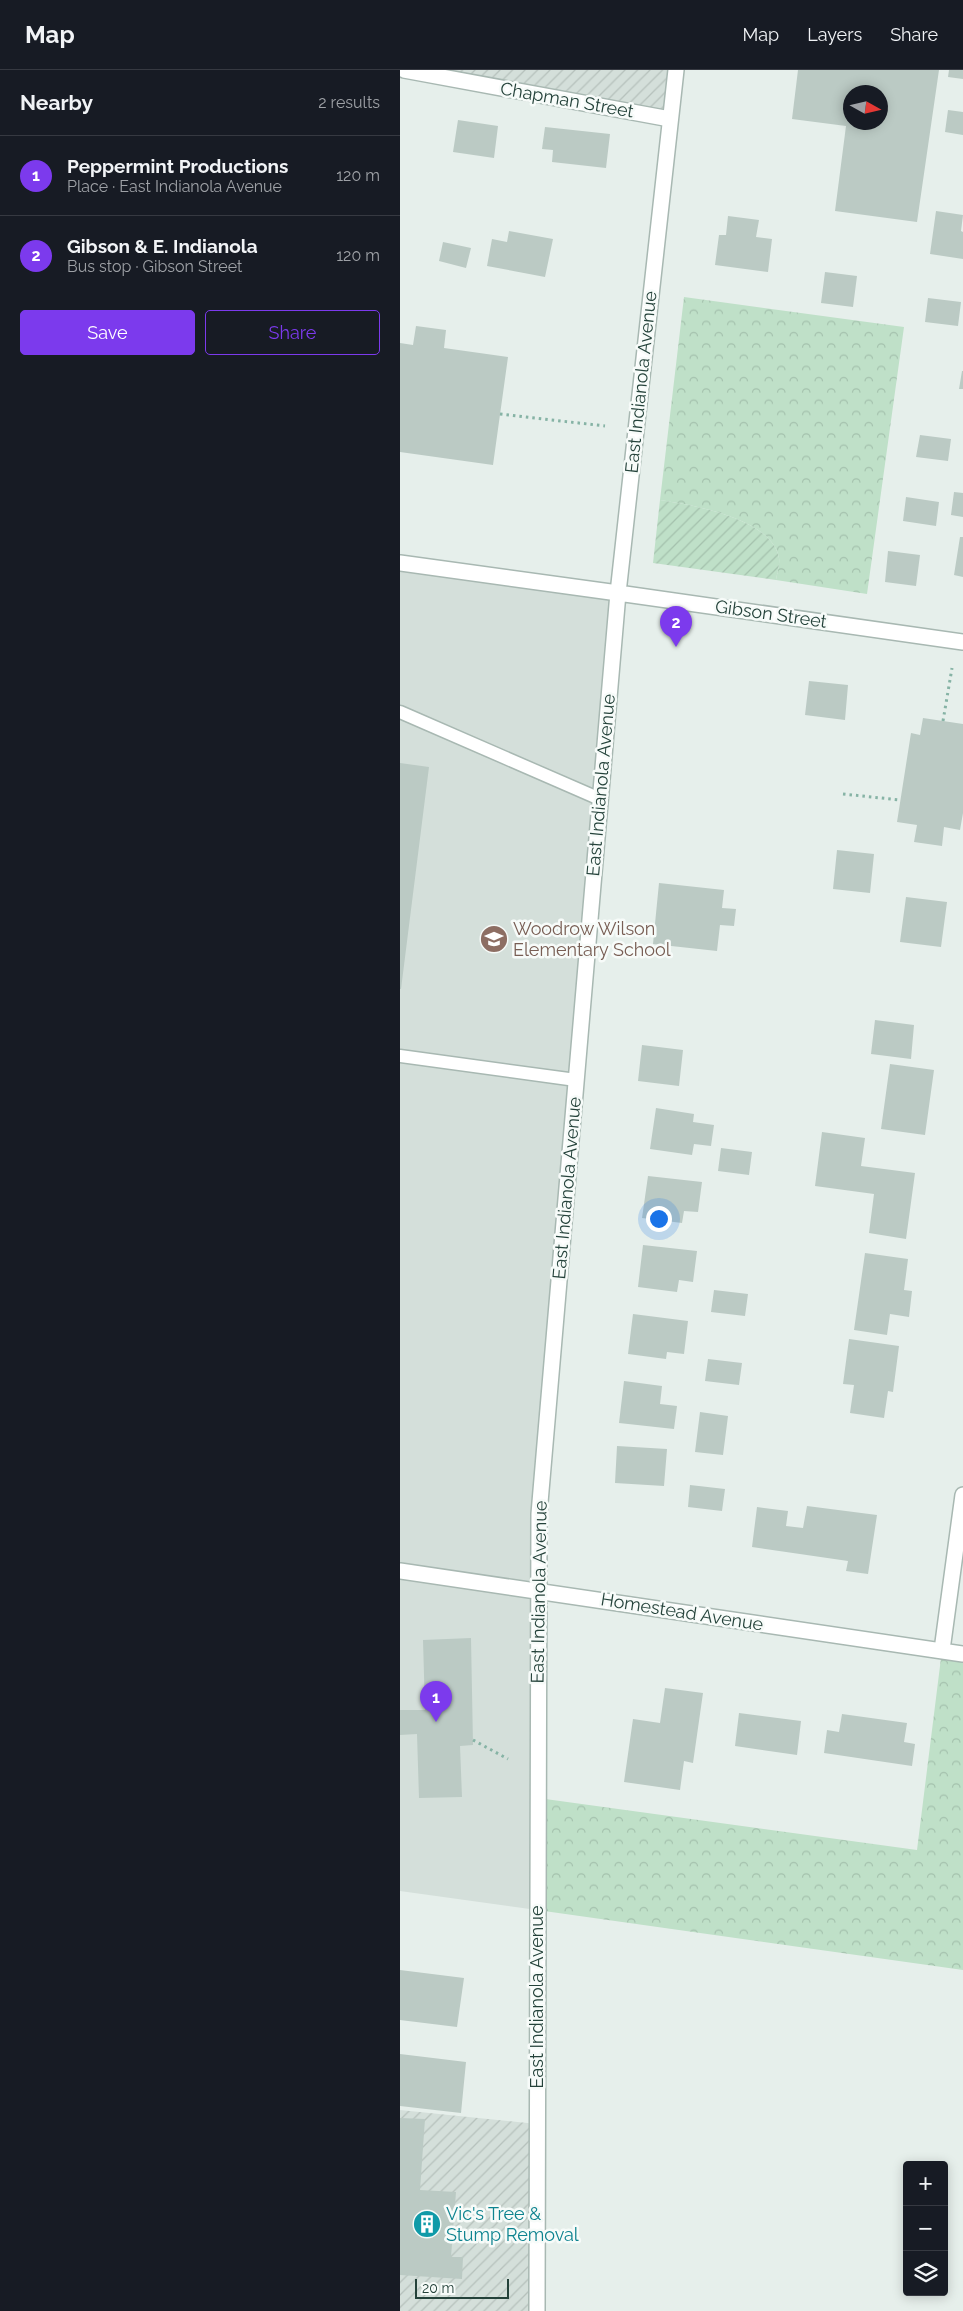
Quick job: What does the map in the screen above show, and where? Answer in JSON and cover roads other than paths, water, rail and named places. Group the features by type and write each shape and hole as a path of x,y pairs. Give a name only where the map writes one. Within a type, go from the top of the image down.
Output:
{"street":[{"name":"Chapman Street","path":"404,70 670,119"},
{"name":"East Indianola Avenue","path":"537,2311 537,1590 539,1514 618,593 676,70"},
{"name":"Gibson Street","path":"400,563 963,642"},
{"path":"942,1650 963,1495"},
{"name":"Homestead Avenue","path":"400,1571 963,1654"}],"lane":[{"path":"400,712 600,799"},
{"path":"400,1056 576,1080"}],"place":[{"name":"Gibson & E. Indianola","path":"676,647"},
{"name":"Woodrow Wilson Elementary School","path":"494,939"},
{"name":"Peppermint Productions","path":"436,1722"},
{"name":"Vic's Tree & Stump Removal","path":"427,2224"}]}
